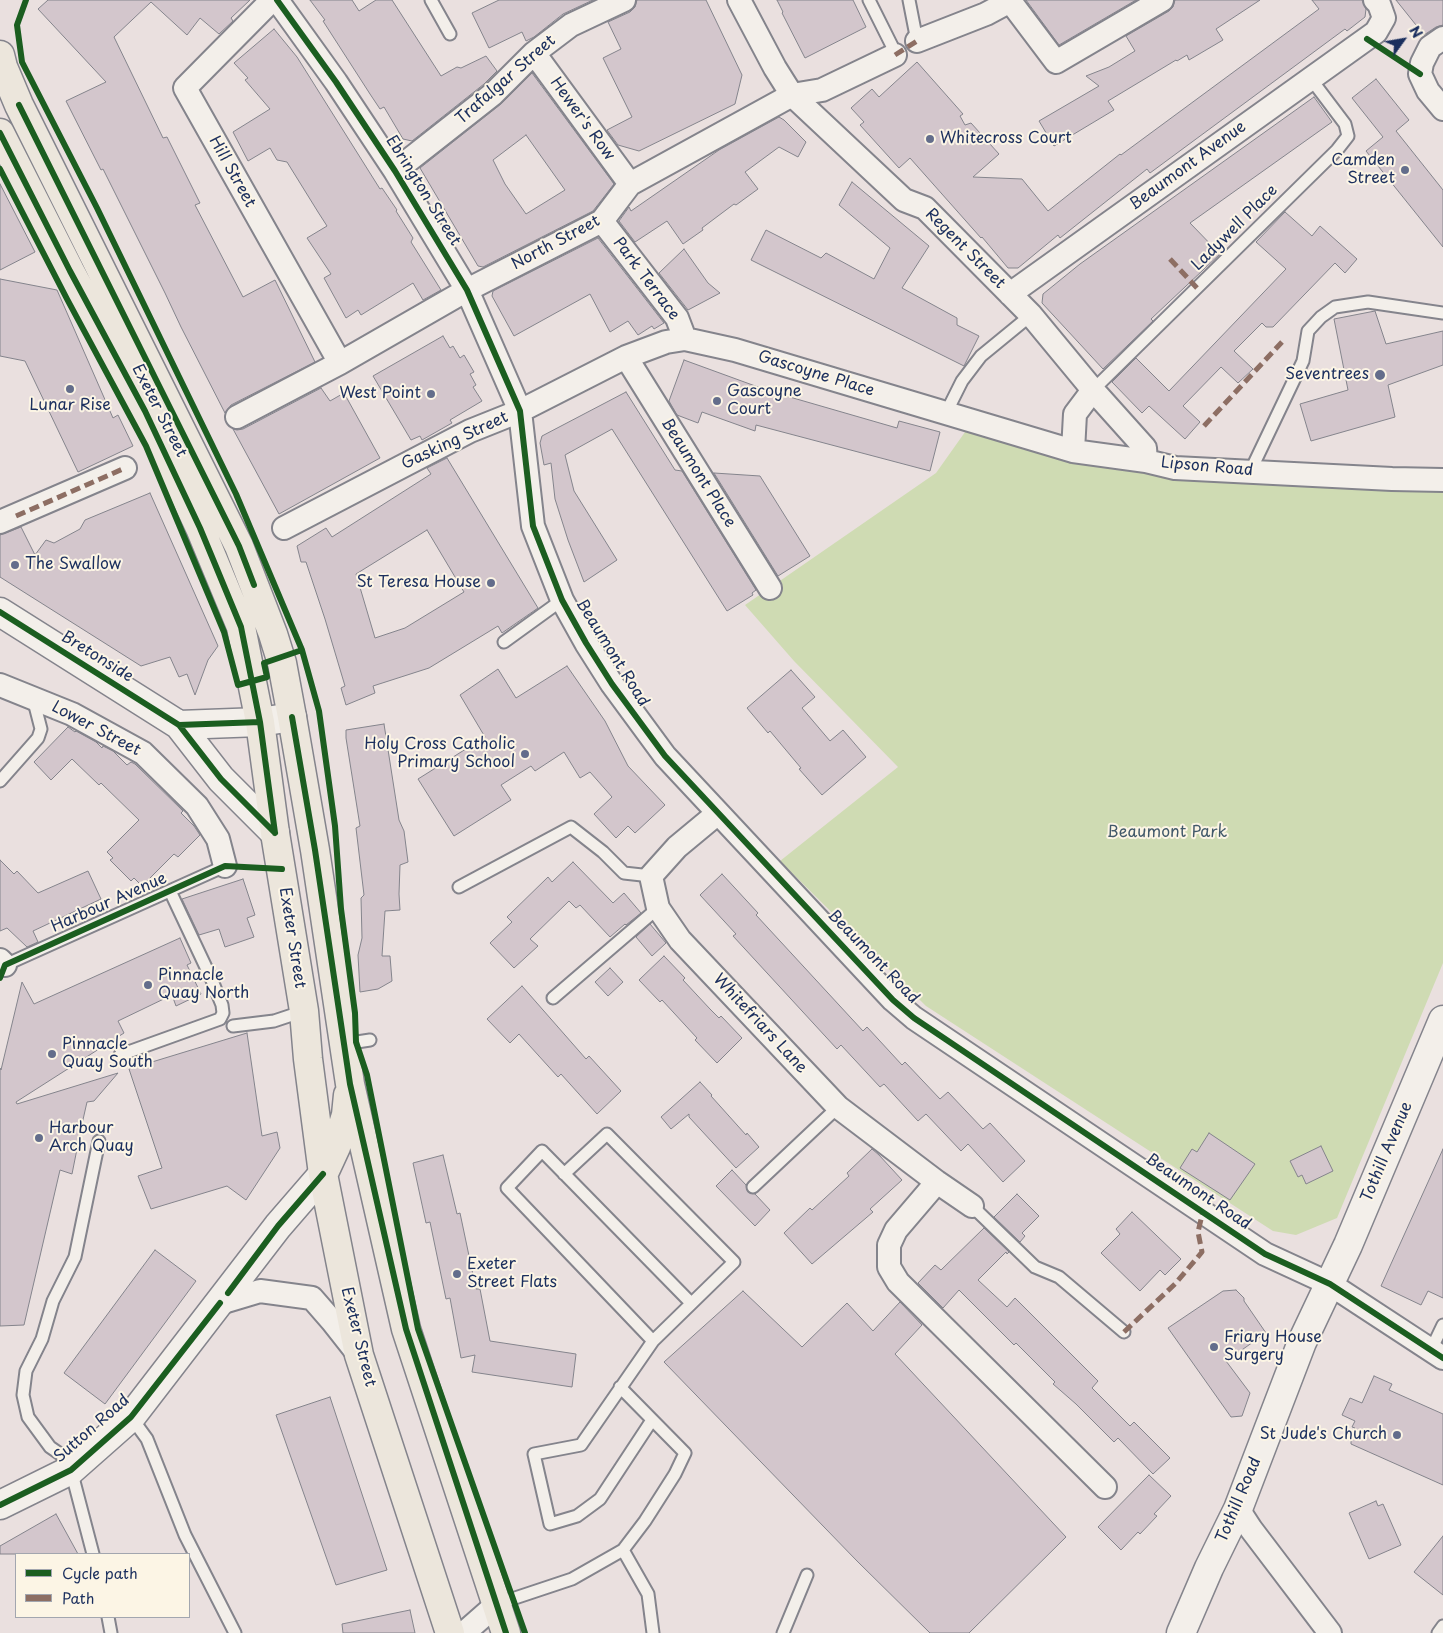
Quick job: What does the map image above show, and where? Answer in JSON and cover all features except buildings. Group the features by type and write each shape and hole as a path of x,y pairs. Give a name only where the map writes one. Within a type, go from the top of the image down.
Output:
{"main road":[{"name":"Exeter Street","path":"0,55 19,105 239,546 273,634 280,657 292,717 315,850 357,1042 350,1084 406,1329 506,1633"},
{"name":"Exeter Street","path":"0,133 145,411 200,528 241,627 260,722 275,833 304,1011 308,1059 323,1174 359,1355 450,1633"},
{"name":"Bretonside","path":"3,620 179,725 221,779 275,833"},
{"path":"179,725 260,722 292,717"},
{"name":"Tothill Avenue","path":"1330,1284 1443,1020"},
{"path":"323,1174 336,1147 346,1115 350,1084"},
{"name":"Sutton Road","path":"0,1505 73,1468 131,1417 278,1226 323,1174"},
{"name":"Tothill Road","path":"1181,1633 1209,1568 1238,1509 1302,1342 1330,1284"}],"street":[{"name":"Hill Street","path":"272,0 185,88 340,363"},
{"name":"Ebrington Street","path":"277,0 336,82 395,172 467,290 520,411"},
{"name":"Trafalgar Street","path":"395,172 493,94 534,53 571,25 624,0"},
{"name":"Regent Street","path":"739,0 775,68 792,95 904,200 926,208 1031,315 1093,390 1145,448 1146,461"},
{"path":"917,41 984,7 1011,0 1056,62 1162,0"},
{"name":"Beaumont Avenue","path":"1010,294 1376,32 1384,18 1379,4 1375,0"},
{"path":"1443,38 1430,46 1422,62 1420,74 1428,91 1443,109"},
{"name":"Hewer's Row","path":"534,53 630,184"},
{"name":"North Street","path":"237,417 340,363 467,290 602,221 630,184 792,95 822,90 895,55"},
{"name":"Park Terrace","path":"602,221 677,318 685,339"},
{"name":"Gasking Street","path":"284,528 470,431 520,411 626,357 666,342 685,339"},
{"name":"Gascoyne Place","path":"685,339 735,350 946,413"},
{"name":"Beaumont Place","path":"626,357 770,588"},
{"path":"1073,451 1075,414 1093,390"},
{"name":"Beaumont Road","path":"520,411 533,526 562,600 586,643 612,684 665,756 893,1000 914,1018 1265,1254 1330,1284 1437,1354"},
{"name":"Lipson Road","path":"946,413 1073,451 1146,461 1175,468 1443,480"},
{"path":"8,519 102,478 126,470"},
{"name":"Lower Street","path":"0,686 72,714 143,753 197,806 218,839 225,866"},
{"path":"651,876 677,847 718,812"},
{"name":"Whitefriars Lane","path":"651,876 658,908 680,940 838,1106 937,1182 972,1206"},
{"path":"937,1182 896,1230 889,1245 889,1267 898,1282 1105,1486"},
{"path":"220,1303 260,1291 312,1298 359,1355"},
{"path":"1238,1509 1330,1633"},
{"path":"464,1633 497,1604"}],"lane":[{"path":"431,0 450,34"},
{"path":"869,0 895,55"},
{"path":"909,0 917,41"},
{"name":"Ladywell Place","path":"1093,390 1337,150 1348,136 1346,124 1311,79"},
{"path":"1250,472 1303,361 1308,331 1321,317 1335,307 1368,302 1443,313"},
{"path":"946,413 962,381 981,356 1031,315"},
{"path":"504,642 562,600"},
{"path":"0,780 38,738 42,728 33,698"},
{"path":"460,887 571,827 603,852 624,872 651,876"},
{"name":"Harbour Avenue","path":"2,962 225,866"},
{"path":"120,1055 220,1018 223,1013 222,1005 211,978 170,891"},
{"path":"553,998 658,908"},
{"path":"233,1026 274,1021 304,1011"},
{"path":"753,1187 838,1106"},
{"path":"564,1174 607,1134 734,1262 653,1341 620,1386 581,1445 534,1454 550,1524 578,1516 600,1499 652,1420"},
{"path":"93,1553 73,1468 50,1447 28,1417 23,1395 26,1371 42,1339 53,1300 76,1257 99,1141"},
{"path":"653,1341 507,1188 542,1151 691,1303"},
{"path":"972,1206 1035,1267 1059,1277 1124,1332"},
{"path":"1437,1354 1443,1325"},
{"path":"497,1604 572,1579 624,1550 675,1474 684,1453 620,1386"},
{"path":"131,1417 147,1439 185,1535 235,1633"},
{"path":"624,1550 648,1594 653,1633"},
{"path":"784,1633 807,1575"},
{"path":"108,1618 111,1633"},
{"path":"1438,1633 1443,1626"}],"green space":[{"name":"Beaumont Park","path":"970,425 1073,454 1443,485 1443,963 1337,1218 1296,1235 1273,1231 926,1006 780,861 898,767 794,661 745,605 936,473"}],"marked path":[{"path":"895,55 917,41"},
{"path":"1170,259 1197,288"},
{"path":"1204,426 1282,342"},
{"path":"16,516 125,468"},
{"path":"1124,1332 1175,1284 1202,1252 1198,1232 1203,1211"}],"cycle path":[{"path":"26,0 17,25 22,62 97,208 236,494 302,650 319,711 335,826 341,909 355,1013 356,1042 367,1075 418,1329 525,1633"},
{"path":"277,0 336,82 395,171 467,290 520,411 533,526 562,600 612,684 665,756 893,1000 914,1018 1265,1254 1330,1284 1443,1358"},
{"path":"1367,39 1420,74"},
{"path":"19,105 239,546 254,585"},
{"path":"0,133 70,271 145,411 200,528 241,627 260,722 275,833"},
{"path":"0,169 146,446 224,632 238,685 267,677 264,663 302,650"},
{"path":"0,612 179,725 221,779 275,833"},
{"path":"292,717 315,850 350,1084 406,1329 506,1633"},
{"path":"179,725 260,722"},
{"path":"0,978 5,965 225,866 282,869"},
{"path":"228,1293 278,1226 323,1174"},
{"path":"0,1505 71,1470 131,1417 220,1303"}],"place":[{"name":"Whitecross Court","path":"930,139"},
{"name":"Camden Street","path":"1405,170"},
{"name":"Seventrees","path":"1380,375"},
{"name":"Lunar Rise","path":"70,389"},
{"name":"West Point","path":"431,394"},
{"name":"Gascoyne Court","path":"717,401"},
{"name":"The Swallow","path":"15,565"},
{"name":"St Teresa House","path":"491,583"},
{"name":"Holy Cross Catholic Primary School","path":"525,754"},
{"name":"Pinnacle Quay North","path":"148,985"},
{"name":"Pinnacle Quay South","path":"52,1054"},
{"name":"Harbour Arch Quay","path":"39,1138"},
{"name":"Exeter Street Flats","path":"457,1274"},
{"name":"Friary House Surgery","path":"1214,1347"},
{"name":"St Jude's Church","path":"1397,1435"}]}
